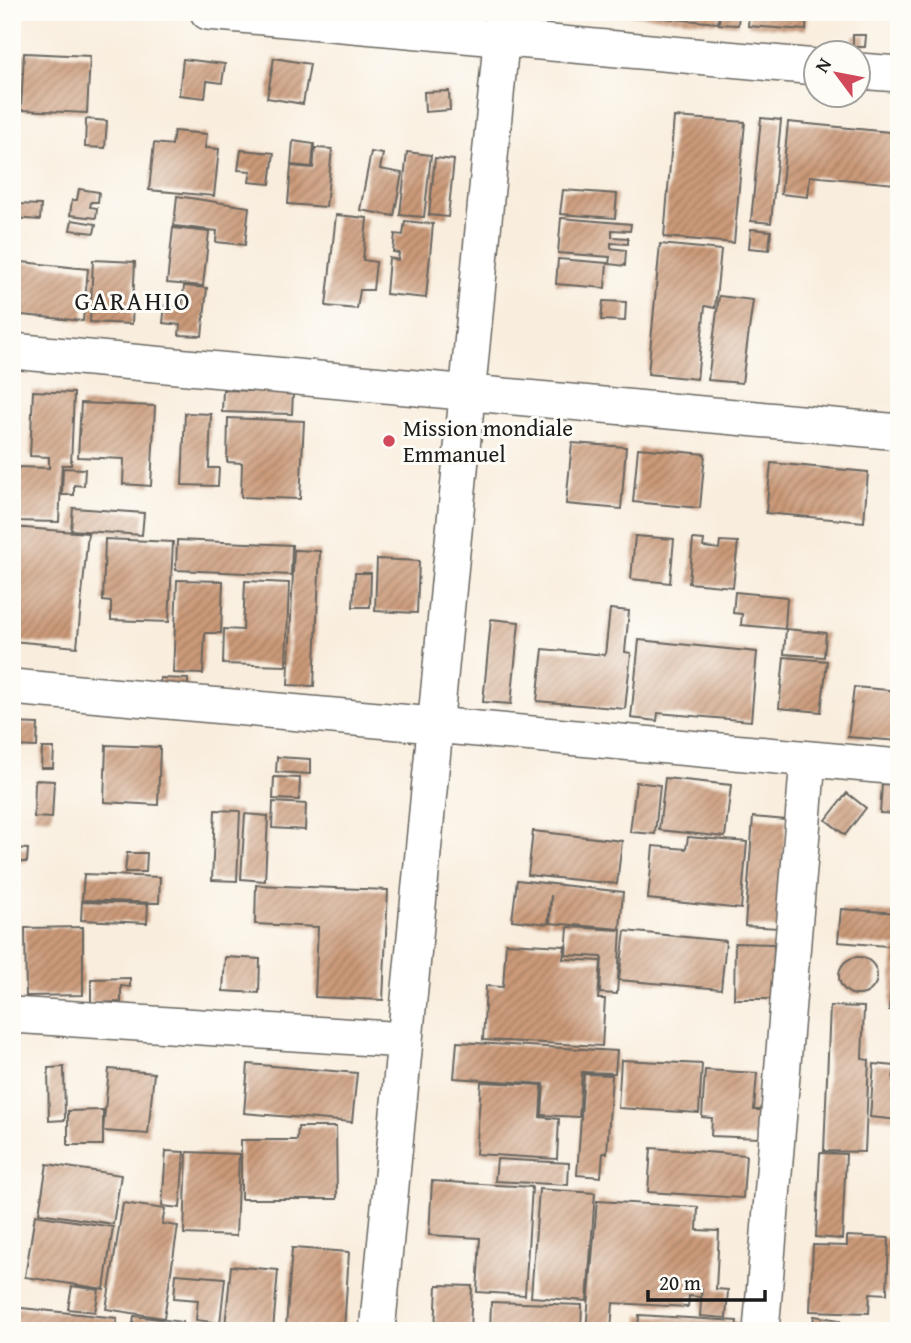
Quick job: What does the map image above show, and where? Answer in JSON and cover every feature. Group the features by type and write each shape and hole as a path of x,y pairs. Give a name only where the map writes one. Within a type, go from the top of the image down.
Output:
{"street":[{"path":"208,12 503,25 802,65"},
{"path":"377,1331 503,25"},
{"path":"872,72 899,74"},
{"path":"12,351 899,432"},
{"path":"12,687 899,767"},
{"path":"761,1331 808,759"},
{"path":"12,1015 405,1040"}],"building":[{"path":"595,12 719,12 718,23"},
{"path":"720,12 739,12 738,25 719,24"},
{"path":"749,12 807,12 806,30 748,26"},
{"path":"853,35 866,35 866,38 853,38"},
{"path":"24,53 90,56 87,113 21,110"},
{"path":"274,58 310,64 303,104 267,98"},
{"path":"183,59 225,64 222,83 207,81 205,98 179,95"},
{"path":"449,91 450,110 425,112 424,92"},
{"path":"674,117 745,122 734,243 664,237"},
{"path":"761,118 781,120 771,223 751,221"},
{"path":"86,119 107,121 105,148 85,147"},
{"path":"788,122 899,133 895,184 810,176 808,197 781,194"},
{"path":"174,131 207,134 205,148 219,149 214,196 149,190 154,143 172,145"},
{"path":"293,141 314,144 312,167 291,165"},
{"path":"315,148 332,149 326,207 288,204 291,166 313,168"},
{"path":"241,150 274,153 270,184 249,182 251,171 238,170"},
{"path":"371,152 383,154 380,169 402,173 394,216 360,210"},
{"path":"407,152 431,155 424,217 400,215"},
{"path":"435,158 454,160 448,217 429,215"},
{"path":"79,189 99,192 98,202 91,202 90,207 97,208 96,218 70,215 72,200 77,200"},
{"path":"563,190 617,194 615,218 560,214"},
{"path":"177,196 249,207 245,245 216,242 217,231 174,226"},
{"path":"14,204 41,205 40,220 13,218"},
{"path":"336,215 367,218 363,260 376,262 373,290 360,290 357,309 326,306"},
{"path":"561,218 631,224 630,231 612,230 612,237 628,238 628,244 611,243 611,248 626,250 625,266 609,264 610,257 558,253"},
{"path":"72,220 96,224 94,233 70,230"},
{"path":"405,221 433,224 426,298 386,294 389,258 398,260 399,253 393,252 395,234 403,235"},
{"path":"173,228 209,232 203,286 167,283"},
{"path":"751,229 771,231 769,250 749,248"},
{"path":"660,244 721,250 715,308 705,306 697,379 648,374"},
{"path":"558,259 607,263 605,288 556,284"},
{"path":"93,260 135,262 132,324 90,322"},
{"path":"12,261 88,269 83,321 12,314"},
{"path":"184,286 207,288 202,336 179,335 180,325 163,323 165,305 182,307"},
{"path":"719,296 753,300 742,383 708,380"},
{"path":"603,301 626,302 625,321 601,320"},
{"path":"223,390 293,392 292,414 222,412"},
{"path":"33,391 74,393 71,465 62,465 59,522 14,521 17,467 49,468 49,457 30,456"},
{"path":"81,403 155,406 151,486 123,484 124,459 78,457"},
{"path":"185,413 211,414 209,468 219,468 218,486 182,485"},
{"path":"228,418 304,421 300,499 241,497 242,463 227,462"},
{"path":"572,443 626,447 621,509 566,504"},
{"path":"638,448 705,454 700,508 633,502"},
{"path":"771,463 868,472 864,522 766,513"},
{"path":"63,468 85,469 84,486 74,485 74,495 62,495"},
{"path":"73,508 144,513 142,535 71,530"},
{"path":"12,527 88,533 77,647 12,641"},
{"path":"635,536 674,539 670,583 631,579"},
{"path":"105,539 173,542 169,622 111,620 111,602 103,601"},
{"path":"693,539 704,540 703,547 719,549 720,541 738,542 733,587 689,583"},
{"path":"177,540 292,545 291,575 176,570"},
{"path":"294,550 320,551 314,686 288,685"},
{"path":"377,559 419,561 417,613 375,611"},
{"path":"355,573 371,573 370,607 353,607"},
{"path":"177,580 223,581 221,633 205,633 203,674 173,673"},
{"path":"245,581 289,583 286,666 223,664 224,629 243,630"},
{"path":"735,592 787,597 785,629 741,625 742,614 733,613"},
{"path":"610,609 629,611 625,652 631,653 625,709 537,701 543,649 605,655"},
{"path":"491,619 519,622 511,704 483,702"},
{"path":"786,629 826,633 824,657 784,654"},
{"path":"639,640 757,652 751,721 658,713 657,721 631,718"},
{"path":"784,657 827,661 821,712 779,708"},
{"path":"160,678 188,679 188,691 160,690"},
{"path":"854,687 899,691 899,741 848,737"},
{"path":"12,723 38,724 37,747 12,746"},
{"path":"106,745 160,747 158,805 104,802"},
{"path":"42,748 54,748 53,768 41,768"},
{"path":"277,757 310,759 310,774 276,772"},
{"path":"274,777 300,778 299,800 273,799"},
{"path":"665,778 731,785 725,837 659,830"},
{"path":"35,780 54,781 52,818 34,817"},
{"path":"636,782 660,785 655,834 630,832"},
{"path":"882,784 899,785 899,814 880,813"},
{"path":"847,793 866,808 845,835 826,820"},
{"path":"273,802 306,804 305,830 272,828"},
{"path":"215,810 240,811 237,881 212,880"},
{"path":"245,814 268,816 265,881 241,879"},
{"path":"753,817 786,820 778,928 745,926"},
{"path":"533,831 622,841 617,884 528,875"},
{"path":"688,837 747,842 741,909 648,899 653,846 686,849"},
{"path":"12,848 28,849 27,862 12,862"},
{"path":"127,853 147,853 146,872 125,872"},
{"path":"84,874 160,877 159,903 82,900"},
{"path":"517,880 623,892 620,929 550,923 551,895 548,924 512,920"},
{"path":"256,885 388,890 383,1000 315,997 318,927 255,924"},
{"path":"82,902 148,904 147,923 81,920"},
{"path":"841,909 899,913 899,947 838,942"},
{"path":"83,927 83,995 26,996 25,928"},
{"path":"568,927 621,930 617,994 600,993 602,957 566,955"},
{"path":"625,931 726,941 721,989 619,980"},
{"path":"506,943 565,946 563,959 601,961 598,999 605,999 602,1046 483,1040 486,986 503,987"},
{"path":"735,943 774,944 773,999 734,999"},
{"path":"894,948 899,949 899,1021 892,1020 893,1010 889,1010"},
{"path":"225,957 260,959 259,993 223,991"},
{"path":"858,957 871,963 877,976 871,989 858,995 845,989 839,976 845,963"},
{"path":"130,978 130,987 121,986 121,1002 91,1003 91,979"},
{"path":"830,1006 864,1007 862,1059 869,1060 865,1152 824,1151"},
{"path":"457,1042 617,1051 615,1073 582,1072 579,1117 542,1115 544,1084 454,1078"},
{"path":"621,1060 702,1064 699,1113 618,1108"},
{"path":"248,1064 357,1073 352,1122 244,1113"},
{"path":"874,1064 895,1066 893,1080 899,1081 899,1120 870,1117"},
{"path":"12,1066 16,1066 17,1104 12,1104"},
{"path":"64,1067 65,1120 49,1121 48,1068"},
{"path":"109,1069 154,1073 148,1134 103,1131"},
{"path":"705,1070 757,1073 754,1110 762,1110 760,1138 711,1136 712,1118 702,1117"},
{"path":"584,1074 612,1075 607,1153 603,1153 601,1177 577,1175"},
{"path":"481,1082 542,1085 540,1117 559,1119 557,1159 476,1154"},
{"path":"12,1106 18,1106 18,1135 12,1135"},
{"path":"103,1110 103,1145 68,1145 68,1111"},
{"path":"298,1127 336,1127 337,1199 241,1199 241,1140 297,1140"},
{"path":"651,1148 746,1155 743,1198 648,1192"},
{"path":"166,1151 184,1152 180,1208 162,1206"},
{"path":"187,1152 239,1154 236,1236 184,1234"},
{"path":"820,1153 846,1154 842,1239 816,1237"},
{"path":"497,1159 569,1163 568,1185 495,1181"},
{"path":"47,1164 121,1175 113,1224 39,1213"},
{"path":"432,1181 532,1187 525,1295 477,1292 480,1238 429,1235"},
{"path":"539,1189 595,1193 587,1301 531,1297"},
{"path":"597,1201 698,1207 697,1230 719,1231 716,1289 728,1290 726,1318 700,1316 702,1288 701,1288 701,1297 689,1296 688,1307 613,1303 611,1331 586,1331"},
{"path":"123,1203 165,1209 162,1224 178,1226 164,1318 106,1309"},
{"path":"35,1215 113,1227 104,1289 25,1277"},
{"path":"847,1236 889,1238 887,1294 870,1293 869,1313 810,1311 813,1245 847,1246"},
{"path":"292,1248 349,1252 344,1331 286,1327"},
{"path":"231,1266 278,1270 273,1331 225,1327"},
{"path":"176,1274 225,1278 220,1323 196,1320 198,1300 174,1298"},
{"path":"437,1285 472,1286 470,1331 435,1331"},
{"path":"72,1286 99,1290 95,1312 68,1309"},
{"path":"491,1302 582,1305 581,1331 490,1331"},
{"path":"12,1307 117,1318 115,1331 12,1331"},
{"path":"639,1315 737,1321 736,1331 638,1331"},
{"path":"134,1316 183,1322 182,1331 132,1331"},
{"path":"814,1316 840,1320 838,1331 812,1331"}],"place":[{"name":"Mission mondiale Emmanuel","path":"389,441"}],"district":[{"name":"GARAHIO","path":"133,301"}]}
